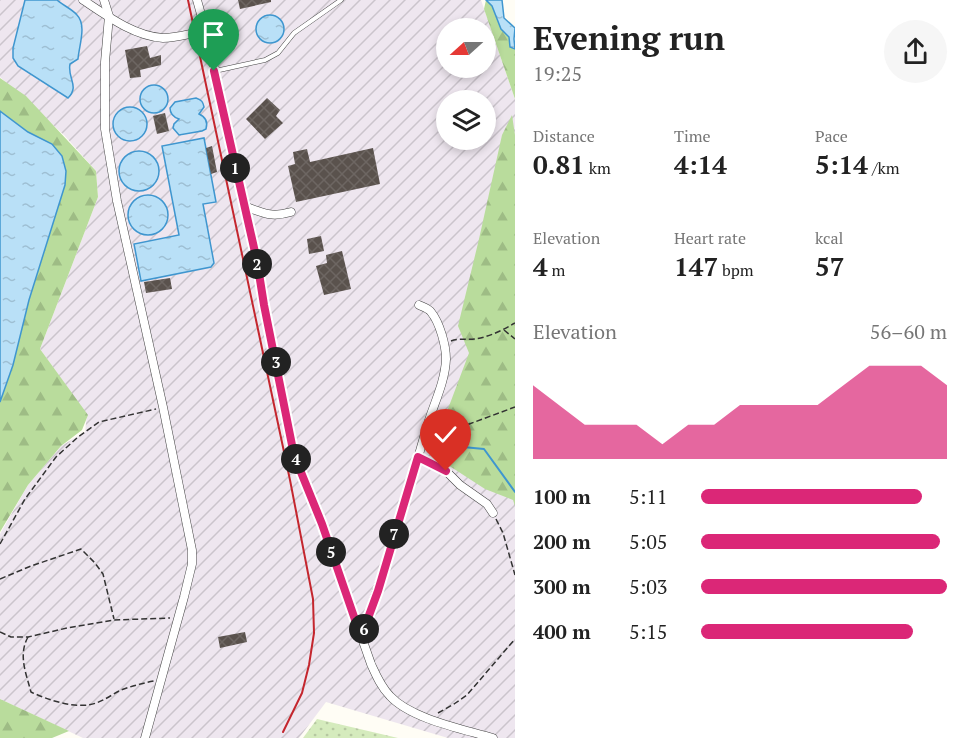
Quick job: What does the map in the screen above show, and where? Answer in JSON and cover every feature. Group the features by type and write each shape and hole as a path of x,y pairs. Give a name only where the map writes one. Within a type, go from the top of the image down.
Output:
{"street":[{"path":"83,0 147,36 165,38 195,33"},
{"path":"104,0 109,16 105,62 105,129 122,221 192,550 192,564 145,738"},
{"path":"197,0 257,261 294,455 322,524 361,637 381,686 391,698 429,718 493,738"},
{"path":"244,206 270,216 291,213"},
{"path":"361,637 378,591 426,427 439,392 446,362 446,343 431,310 419,305"},
{"path":"418,457 446,471 460,485 487,504 493,513"}],"lane":[{"path":"214,71 265,60 278,53 294,33 341,0"}],"path":[{"path":"446,343 455,339 483,337 504,330 515,322"},
{"path":"504,330 515,339"},
{"path":"426,427 453,430 515,407"},
{"path":"0,544 25,498 56,458 84,432 99,422 163,408"},
{"path":"493,513 503,533 515,574"},
{"path":"0,579 81,549 95,562 102,574 114,620"},
{"path":"0,632 11,637 28,637 114,620 166,619 179,616"},
{"path":"28,637 22,650 31,692 47,700 70,705 93,704 121,690 161,680"},
{"path":"429,718 467,695 515,639"}],"shaded area":[{"path":"0,0 481,0 487,18 436,18 436,78 496,78 496,44 515,99 515,738 448,738 326,702 299,738 83,738 0,699 0,534 28,485 61,446 85,432 87,415 40,349 98,197 96,171 64,135 0,77"}],"green space":[{"path":"486,0 492,6 501,29 509,37 510,47 515,49 515,99 496,44 496,18 487,18 484,9"},
{"path":"0,78 26,96 96,171 98,197 40,349 88,415 82,430 61,446 28,485 0,532 0,402 13,365 29,300 65,185 66,171 52,144 28,132 0,111"},
{"path":"512,115 515,135 515,506 513,500 485,489 431,454 469,353 458,326 502,135"},
{"path":"0,699 69,731 52,738 0,738"},
{"path":"317,719 398,738 303,738"}],"water":[{"path":"25,0 57,0 80,19 81,42 78,59 70,64 73,90 68,98 18,66 13,58 13,48"},
{"path":"486,0 502,0 504,18 515,28 515,49 510,47 509,37 501,29 492,6"},
{"path":"270,15 280,19 284,29 280,39 270,43 260,39 256,29 260,19"},
{"path":"154,85 164,89 168,99 164,109 154,113 144,109 140,99 144,89"},
{"path":"196,98 201,100 204,107 199,114 206,120 206,129 179,135 173,128 179,119 172,115 170,108 175,102"},
{"path":"130,107 142,112 147,124 142,136 130,141 118,136 113,124 118,112"},
{"path":"0,111 28,132 52,144 62,156 66,171 65,185 29,300 13,365 0,402"},
{"path":"204,138 216,202 203,204 214,263 211,267 141,281 134,244 179,235 162,146"},
{"path":"139,151 153,157 159,171 153,185 139,191 125,185 119,171 125,157"},
{"path":"148,195 162,201 168,215 162,229 148,235 134,229 128,215 134,201"}],"building":[{"path":"238,0 271,0 271,2 240,9"},
{"path":"147,46 150,58 161,55 161,65 140,70 141,77 130,78 125,50"},
{"path":"267,98 280,110 276,116 283,123 265,139 246,119"},
{"path":"165,113 169,131 157,134 153,116"},
{"path":"212,146 217,172 211,174 206,148"},
{"path":"373,148 380,184 296,202 288,166 295,164 293,152 307,149 310,162"},
{"path":"321,236 324,251 309,254 307,239"},
{"path":"342,251 351,289 324,295 316,266 327,263 326,255"},
{"path":"170,278 172,289 146,293 144,282"},
{"path":"245,632 247,642 220,648 218,637"}],"waterway":[{"path":"431,444 484,449 515,492"}],"railway":[{"path":"188,0 313,599 314,633 309,665 302,693 283,732"}],"route":[{"path":"214,71 257,261 294,455 322,524 361,637 378,591 418,457 446,471"}]}
